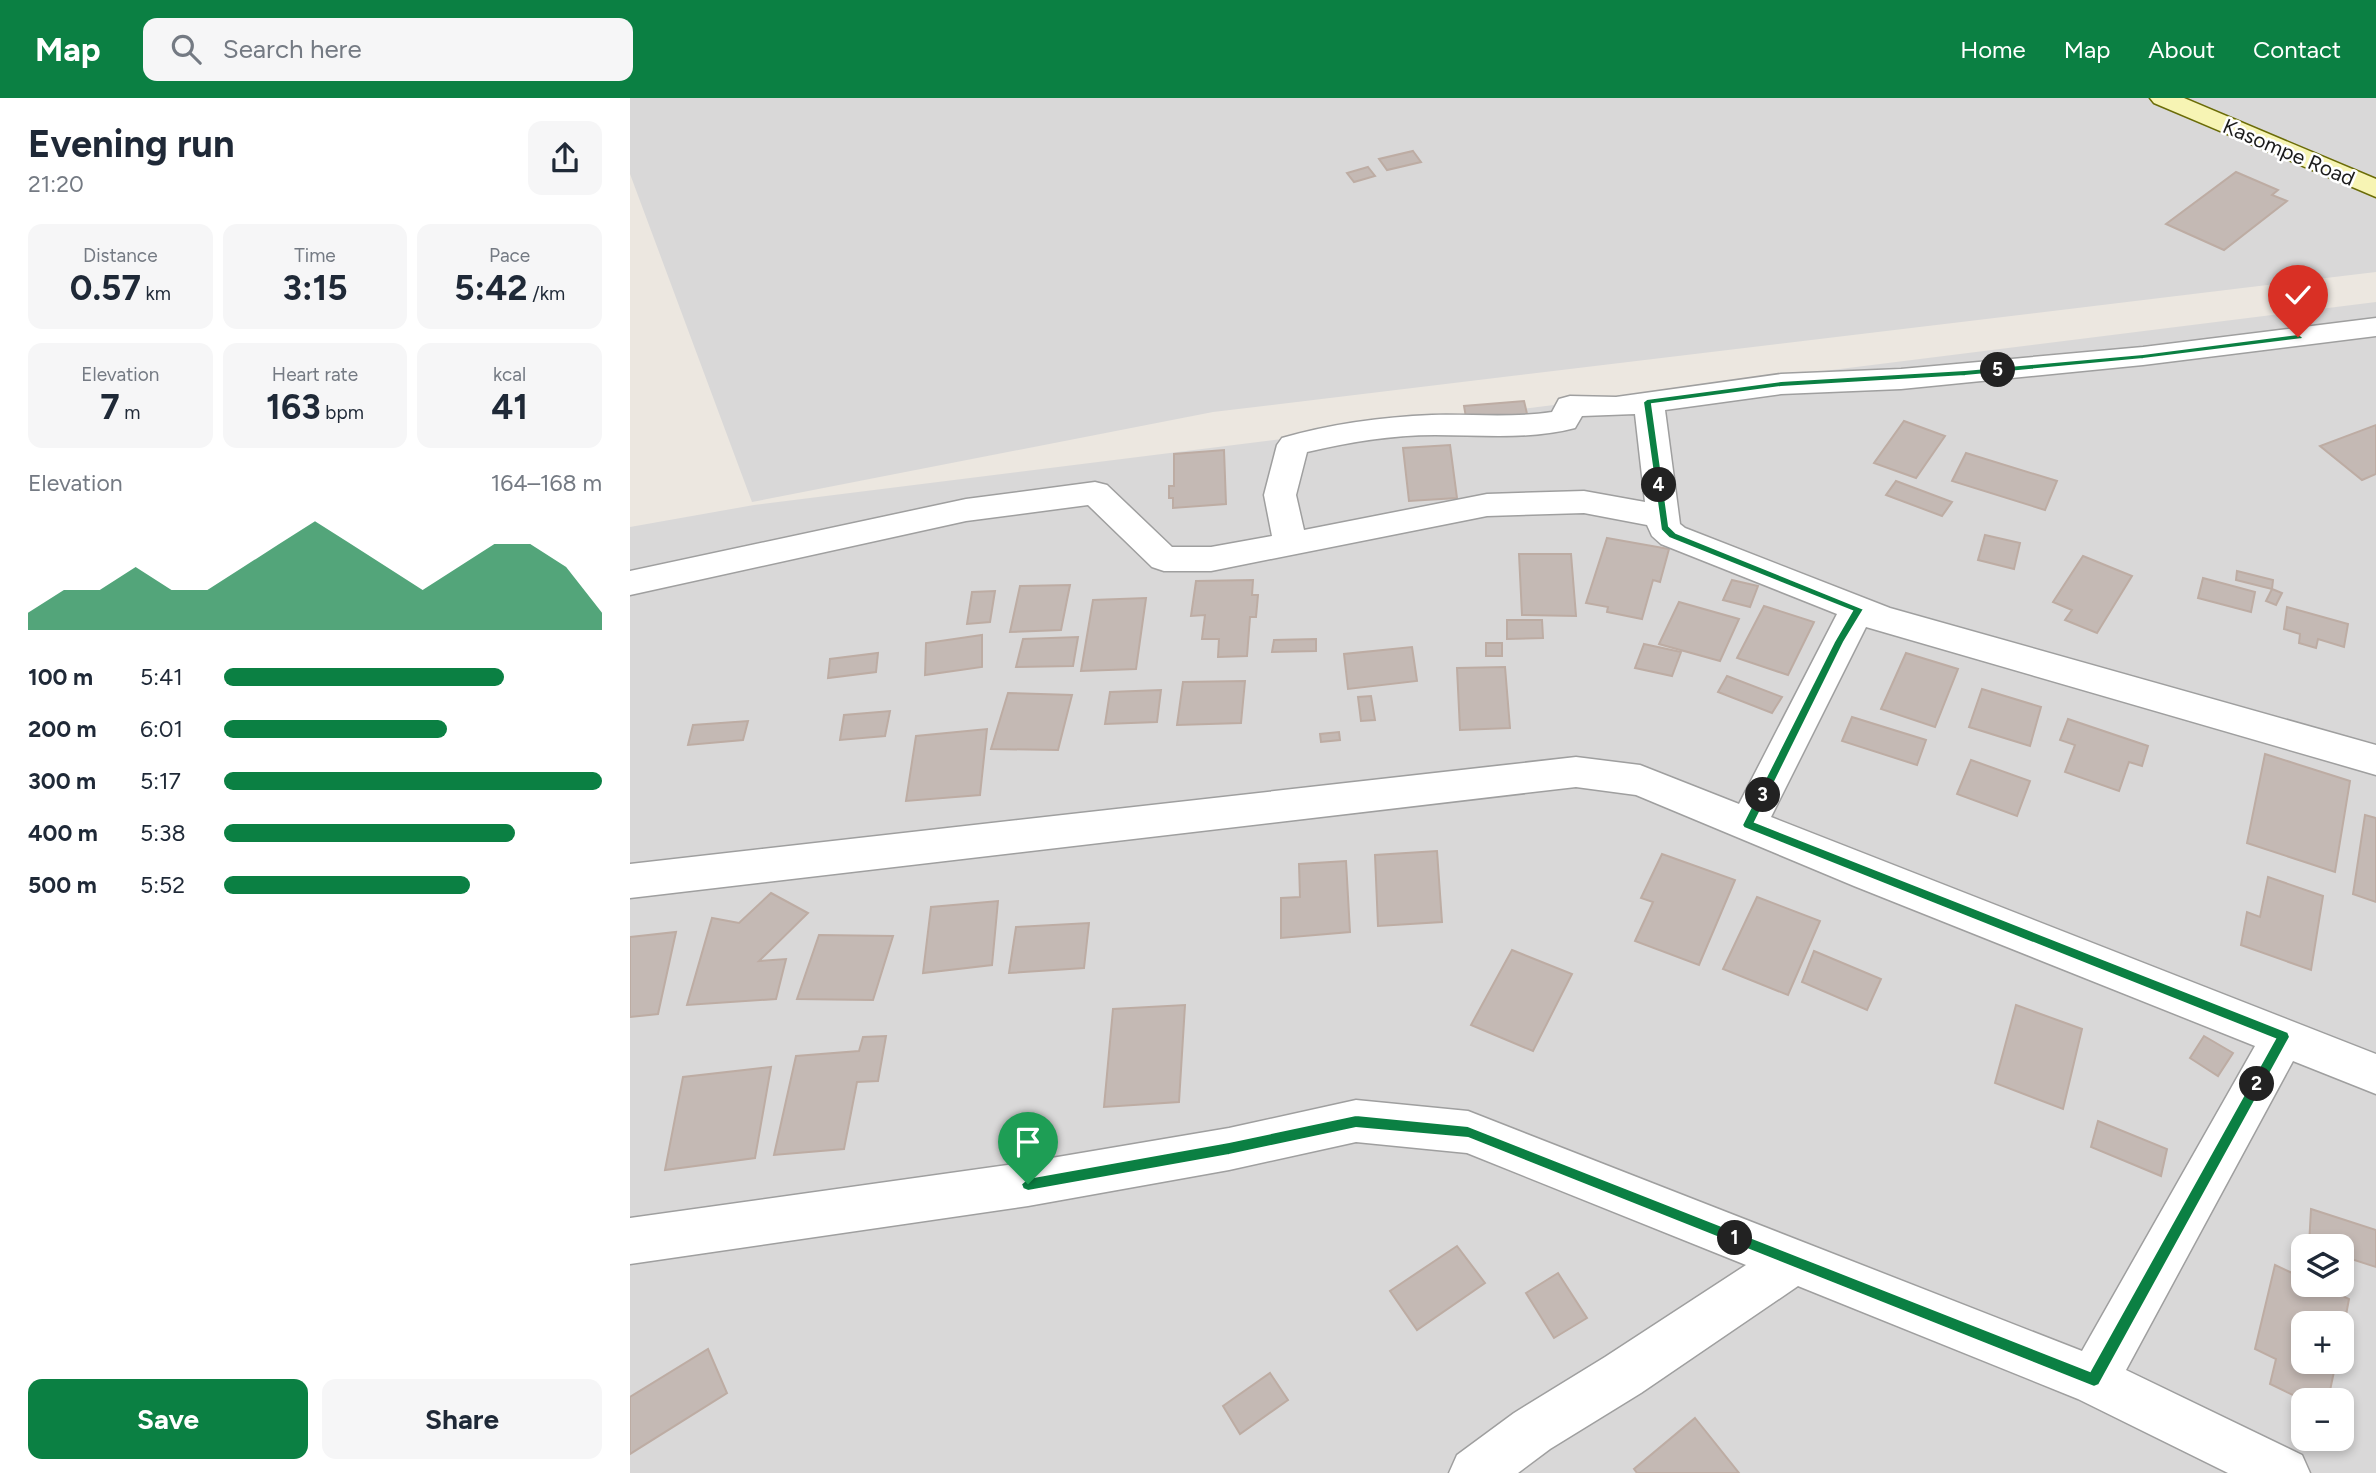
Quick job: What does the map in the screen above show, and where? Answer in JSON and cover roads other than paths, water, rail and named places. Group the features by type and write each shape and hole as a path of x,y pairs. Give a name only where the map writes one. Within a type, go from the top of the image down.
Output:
{"street":[{"name":"Kasompe Road","path":"2162,98 2376,189"},
{"path":"1290,544 1280,495 1293,445 1355,431 1433,425 1517,427 1564,421 1570,406 1616,407 1781,384 1901,379 2143,356 2376,327"},
{"path":"1647,402 1653,425 1664,528 1673,536 1879,618 2376,759"},
{"path":"630,583 966,510 1095,494 1164,559 1211,559 1487,505 1584,502 1663,517"},
{"path":"1748,825 1858,609"},
{"path":"630,881 1576,772 1640,780 2376,1074"},
{"path":"2094,1380 2284,1037"},
{"path":"630,1241 1028,1184 1229,1149 1356,1121 1468,1132 2094,1380 2284,1473"},
{"path":"1475,1473 1532,1431 1623,1375 1794,1261"}]}
